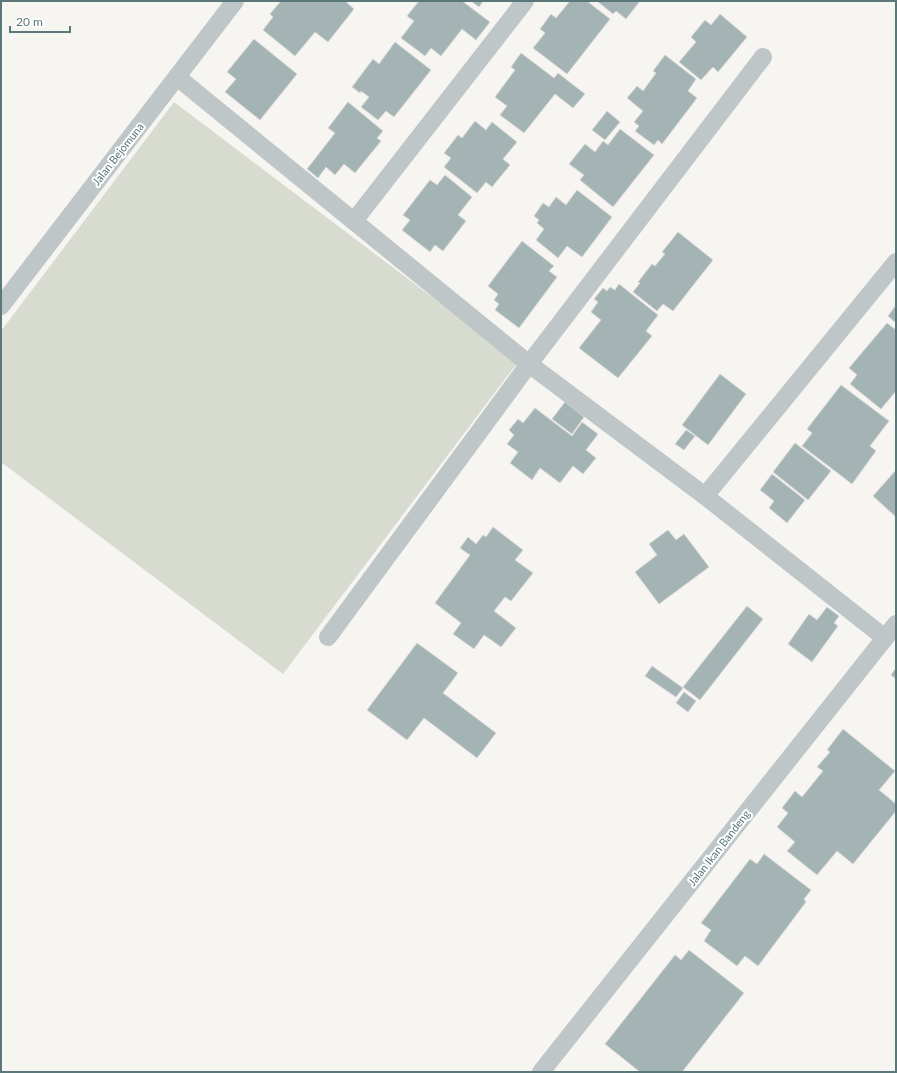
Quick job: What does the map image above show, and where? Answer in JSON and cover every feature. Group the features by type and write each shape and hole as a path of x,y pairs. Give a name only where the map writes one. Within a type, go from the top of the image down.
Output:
{"street":[{"name":"Jalan Bejomuna","path":"1,306 235,1"},
{"path":"354,221 525,1"},
{"path":"328,637 530,364 763,57"},
{"path":"177,77 530,364 706,496 891,631"},
{"path":"706,496 896,262"},
{"name":"Jalan Ikan Bandeng","path":"541,1072 891,631"}],"shaded area":[{"path":"174,102 518,362 283,674 1,462 1,331"}],"building":[{"path":"281,1 345,1 354,9 328,42 315,32 295,56 263,30 273,17 270,14"},
{"path":"419,1 462,1 490,22 476,40 462,29 441,56 431,48 425,56 401,38 414,21 407,16"},
{"path":"471,1 483,1 479,7"},
{"path":"570,1 587,1 610,19 567,74 533,48 545,33 540,29 551,14 556,18"},
{"path":"597,1 640,1 626,19 616,11 613,14"},
{"path":"720,14 747,37 718,72 713,67 701,80 679,62 696,42 691,37 705,20 711,25"},
{"path":"254,39 297,74 260,120 225,92 236,79 227,72"},
{"path":"395,42 431,70 394,117 386,111 378,120 361,107 369,97 352,87 373,59 379,64"},
{"path":"521,53 554,78 558,73 585,94 573,108 555,94 524,133 500,115 507,106 495,97 515,70 511,67"},
{"path":"665,55 696,79 688,91 697,98 662,144 658,140 654,145 635,131 639,126 634,122 643,111 627,98 637,86 643,91 656,73 653,71"},
{"path":"348,102 383,131 377,138 381,141 355,173 344,164 335,175 326,167 318,178 307,169 335,133 328,128"},
{"path":"607,111 620,122 605,140 592,130"},
{"path":"475,121 486,130 492,122 517,142 503,159 510,165 492,187 486,182 477,193 444,167 451,158 444,153 458,135 462,138"},
{"path":"620,129 654,155 613,207 580,180 584,175 569,164 585,144 595,152 603,141 608,145"},
{"path":"445,175 472,197 458,215 466,221 443,251 435,245 430,252 402,230 410,220 403,215 430,180 437,185"},
{"path":"577,190 612,217 582,257 567,246 558,258 536,240 544,229 537,223 539,220 534,216 543,203 549,207 556,197 566,205"},
{"path":"678,232 713,260 673,311 663,304 657,311 633,292 640,283 638,282 652,264 655,266 665,254 662,252"},
{"path":"522,241 554,266 549,271 557,277 519,328 495,310 499,304 494,300 498,294 488,286"},
{"path":"619,284 658,315 646,331 652,336 618,378 579,348 601,320 591,312 598,302 594,299 603,288 607,291 610,287 615,290"},
{"path":"896,305 896,323 888,316"},
{"path":"887,323 896,330 896,391 881,409 850,384 857,375 849,368"},
{"path":"720,374 746,394 708,445 682,425"},
{"path":"841,385 889,421 870,446 876,451 852,484 802,446 812,433 807,429"},
{"path":"565,402 584,417 572,434 552,419"},
{"path":"535,408 572,436 582,422 598,434 586,450 596,458 583,474 573,466 560,483 540,468 532,480 510,463 518,452 507,444 514,435 509,430 518,419 523,423"},
{"path":"686,430 695,436 684,450 675,444"},
{"path":"795,443 831,471 808,500 773,472"},
{"path":"896,470 896,517 873,496"},
{"path":"772,474 805,500 787,523 769,508 774,501 760,490"},
{"path":"493,527 523,550 515,560 533,573 511,601 505,597 494,611 516,628 501,647 484,635 474,649 453,634 461,623 435,603 470,555 460,548 468,537 476,544 483,535 486,537"},
{"path":"668,530 676,540 684,534 709,567 659,604 635,572 657,555 649,544"},
{"path":"747,606 763,619 700,700 683,687"},
{"path":"827,607 839,616 834,623 838,626 812,662 788,644 809,614 817,620"},
{"path":"417,643 458,673 443,693 496,733 477,758 424,718 407,740 367,710"},
{"path":"652,666 683,688 676,697 645,676"},
{"path":"896,668 896,679 891,675"},
{"path":"684,692 696,701 688,712 676,703"},
{"path":"843,729 895,771 879,790 896,804 896,811 853,864 837,851 817,875 787,851 795,842 777,827 788,813 782,808 795,791 802,797 823,771 817,767 830,752 827,750"},
{"path":"764,854 811,890 804,899 806,902 758,966 745,956 737,966 704,941 711,930 701,923 750,859 757,864"},
{"path":"689,950 744,993 682,1072 640,1072 605,1044 675,955 681,960"}]}
